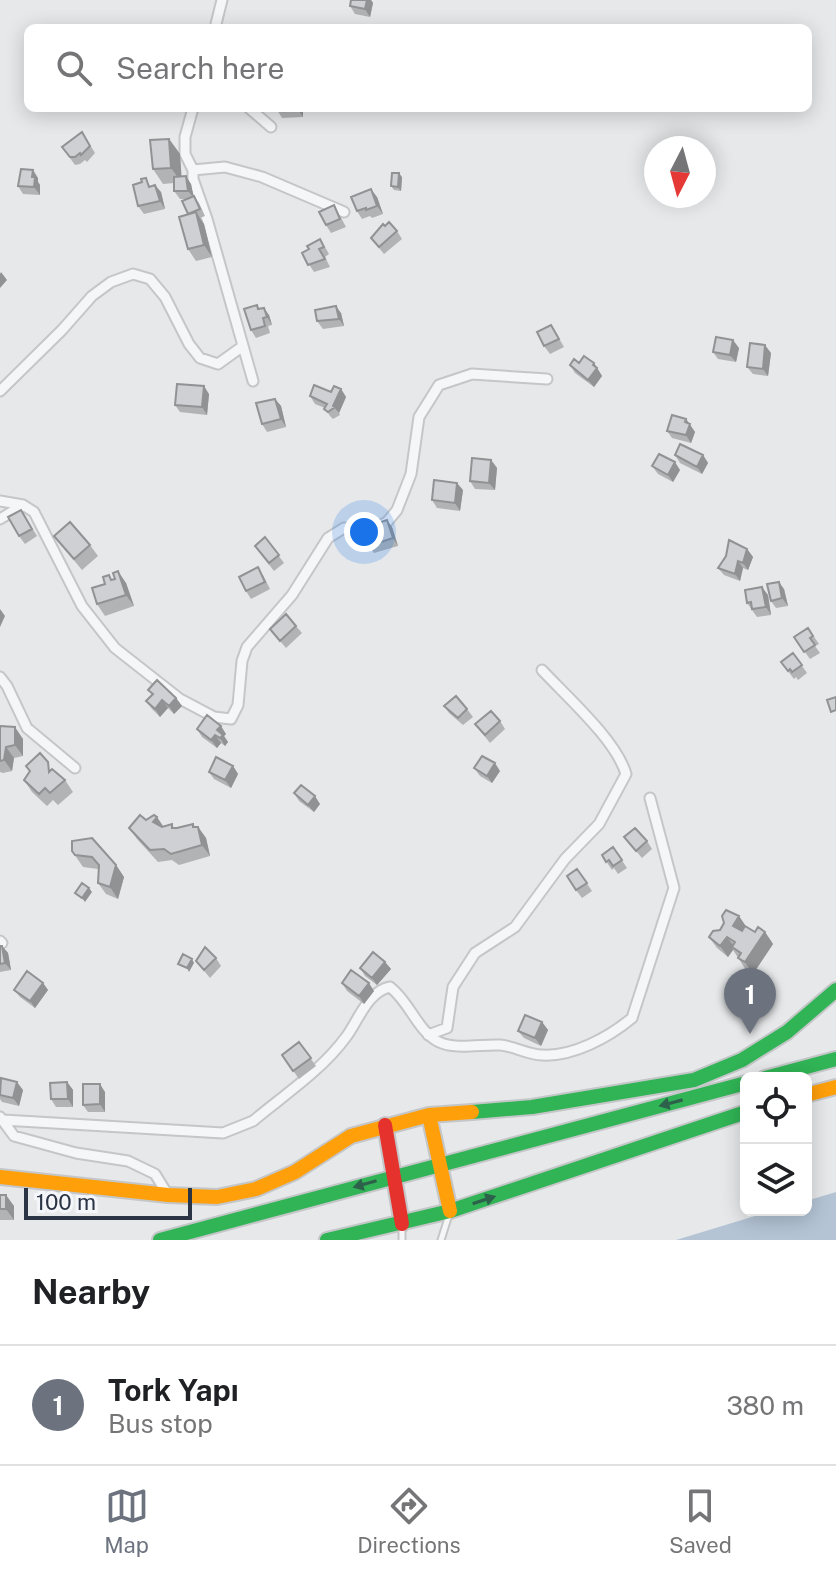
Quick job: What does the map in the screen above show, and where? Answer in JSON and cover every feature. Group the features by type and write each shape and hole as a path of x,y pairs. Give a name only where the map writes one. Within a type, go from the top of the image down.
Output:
{"main road":[{"path":"0,1177 168,1195 217,1197 256,1189 295,1172 351,1136 385,1125 429,1115 532,1107 694,1080 742,1060 787,1032 836,990"},
{"path":"787,1072 836,1059"},
{"path":"160,1240 740,1085"},
{"path":"812,1093 836,1087"},
{"path":"327,1240 450,1211 740,1114"},
{"path":"429,1115 450,1211"},
{"path":"385,1125 402,1224"}],"street":[{"path":"216,24 222,0"},
{"path":"192,112 185,137 185,154 193,170 193,179 253,381"},
{"path":"254,112 271,127"},
{"path":"193,170 225,167 262,177 344,212"},
{"path":"0,391 92,296 111,282 133,274 150,279 165,297 189,344 200,358 218,364 243,346"},
{"path":"0,501 23,505 34,512 82,606 115,648 180,699 214,717 231,719 238,705 242,661 247,647 292,595 328,538 344,528 363,530 377,527 387,522 397,510 411,474 419,417 439,385 472,374 547,379"},
{"path":"0,519 23,505"},
{"path":"428,1035 447,1028 453,987 475,953 515,927 565,859 599,824 626,774 623,765 593,724 542,670"},
{"path":"0,677 27,728 75,768"},
{"path":"2,1118 223,1133 253,1121 326,1059 345,1039 367,1004 383,988 390,987 401,995 428,1035 442,1044 503,1045 542,1055 575,1051 618,1030 632,1018 674,888 650,798"},
{"path":"2,1118 14,1136 76,1153 128,1161 155,1174 168,1195"}],"lane":[{"path":"441,1240 450,1211"},
{"path":"402,1224 402,1240"}],"water":[{"path":"836,1192 836,1240 676,1240 755,1216 812,1216 812,1199"}],"building":[{"path":"351,0 367,0 365,9 350,6"},
{"path":"82,132 90,146 81,155 70,157 62,147"},
{"path":"169,139 171,168 153,169 150,140"},
{"path":"21,169 33,170 34,187 18,186"},
{"path":"392,173 399,173 398,187 391,186"},
{"path":"186,176 188,191 174,191 174,177"},
{"path":"146,178 149,187 155,185 160,201 138,206 133,185"},
{"path":"371,189 377,206 357,211 351,197"},
{"path":"194,196 200,209 188,214 182,201"},
{"path":"334,205 340,219 326,225 319,212"},
{"path":"196,212 204,245 188,249 179,217"},
{"path":"389,222 397,231 379,247 371,238 383,224 385,226"},
{"path":"320,239 324,247 319,249 325,259 308,265 302,253 309,249 307,246"},
{"path":"257,305 258,309 264,308 267,317 263,318 265,326 251,330 244,309"},
{"path":"336,306 339,319 317,321 315,310"},
{"path":"551,325 559,339 544,346 537,332"},
{"path":"716,337 733,340 730,355 713,352"},
{"path":"750,343 765,345 763,369 747,367"},
{"path":"584,356 597,368 588,380 570,365 574,359 579,363"},
{"path":"177,384 204,386 202,407 175,405"},
{"path":"314,385 331,392 334,386 341,389 335,407 328,412 324,409 327,404 310,396"},
{"path":"275,399 281,419 262,424 256,403"},
{"path":"672,415 686,419 685,422 690,424 686,435 667,431"},
{"path":"680,444 703,455 697,467 675,455"},
{"path":"659,454 675,462 668,475 652,466"},
{"path":"472,458 491,460 489,483 470,481"},
{"path":"434,480 457,483 455,503 432,500"},
{"path":"21,510 32,529 19,536 8,517"},
{"path":"387,520 393,538 369,546 363,528"},
{"path":"70,522 90,545 74,559 54,536"},
{"path":"265,537 279,555 269,563 255,546"},
{"path":"729,540 747,549 743,563 738,561 735,574 718,568 726,556"},
{"path":"258,567 265,582 246,591 239,577"},
{"path":"118,571 126,595 97,604 92,588 105,584 103,577 109,575 111,580 115,579 113,573"},
{"path":"779,582 782,598 771,601 767,584"},
{"path":"762,587 766,607 752,609 751,602 747,603 745,590"},
{"path":"286,614 296,626 280,641 270,629"},
{"path":"808,628 815,645 804,652 794,637"},
{"path":"793,653 802,665 792,672 781,662"},
{"path":"157,680 176,698 169,706 162,700 155,709 146,701 153,694 148,690"},
{"path":"456,696 467,709 458,718 444,706"},
{"path":"836,697 836,710 831,712 827,700"},
{"path":"491,711 500,721 485,735 475,724"},
{"path":"207,715 221,726 217,730 223,735 220,738 215,735 211,740 197,729"},
{"path":"0,726 15,727 15,745 6,747 4,760 0,761"},
{"path":"40,753 48,762 49,772 52,769 65,780 50,793 45,788 39,794 24,780 30,771 26,766"},
{"path":"482,756 495,763 487,776 474,768"},
{"path":"216,757 233,766 225,780 209,772"},
{"path":"301,785 315,796 308,805 294,793"},
{"path":"140,815 146,820 154,815 157,817 153,822 162,827 172,824 172,828 177,828 193,824 193,827 198,827 202,845 171,854 164,849 150,850 129,828"},
{"path":"635,828 647,841 636,851 624,837"},
{"path":"92,838 116,865 110,887 98,883 99,865 92,857 75,855 72,851 72,841"},
{"path":"613,847 622,860 613,866 602,855"},
{"path":"577,869 587,883 576,890 567,876"},
{"path":"82,883 89,888 82,898 75,893"},
{"path":"726,910 739,916 733,926 742,931 745,926 755,932 758,927 765,932 745,962 738,958 741,953 732,947 735,942 727,937 720,946 709,937 713,931 720,930"},
{"path":"0,946 5,963 0,964"},
{"path":"205,947 216,958 204,970 196,961"},
{"path":"373,952 385,962 372,978 360,968"},
{"path":"183,954 192,959 187,968 178,964"},
{"path":"351,970 369,983 359,996 342,983"},
{"path":"27,971 43,983 30,1001 14,990"},
{"path":"525,1015 542,1022 535,1038 518,1031"},
{"path":"299,1042 311,1058 293,1071 282,1055"},
{"path":"1,1078 17,1082 13,1098 0,1095"},
{"path":"67,1082 68,1099 51,1099 50,1083"},
{"path":"83,1084 100,1084 100,1104 83,1105"},
{"path":"0,1195 6,1195 6,1209 0,1209"}],"traffic: fast":[{"path":"472,1112 532,1107 694,1080 742,1060 787,1032 836,990"},
{"path":"787,1072 836,1059"},
{"path":"160,1240 740,1085"},
{"path":"327,1240 450,1211 740,1114"}],"traffic: slow":[{"path":"812,1093 836,1087"},
{"path":"0,1177 168,1195 217,1197 256,1189 295,1172 351,1136 429,1115 472,1112"},
{"path":"429,1115 450,1211"}],"traffic: jam":[{"path":"385,1125 402,1224"}],"place":[{"name":"Tork Yapı","path":"750,1034"}]}
